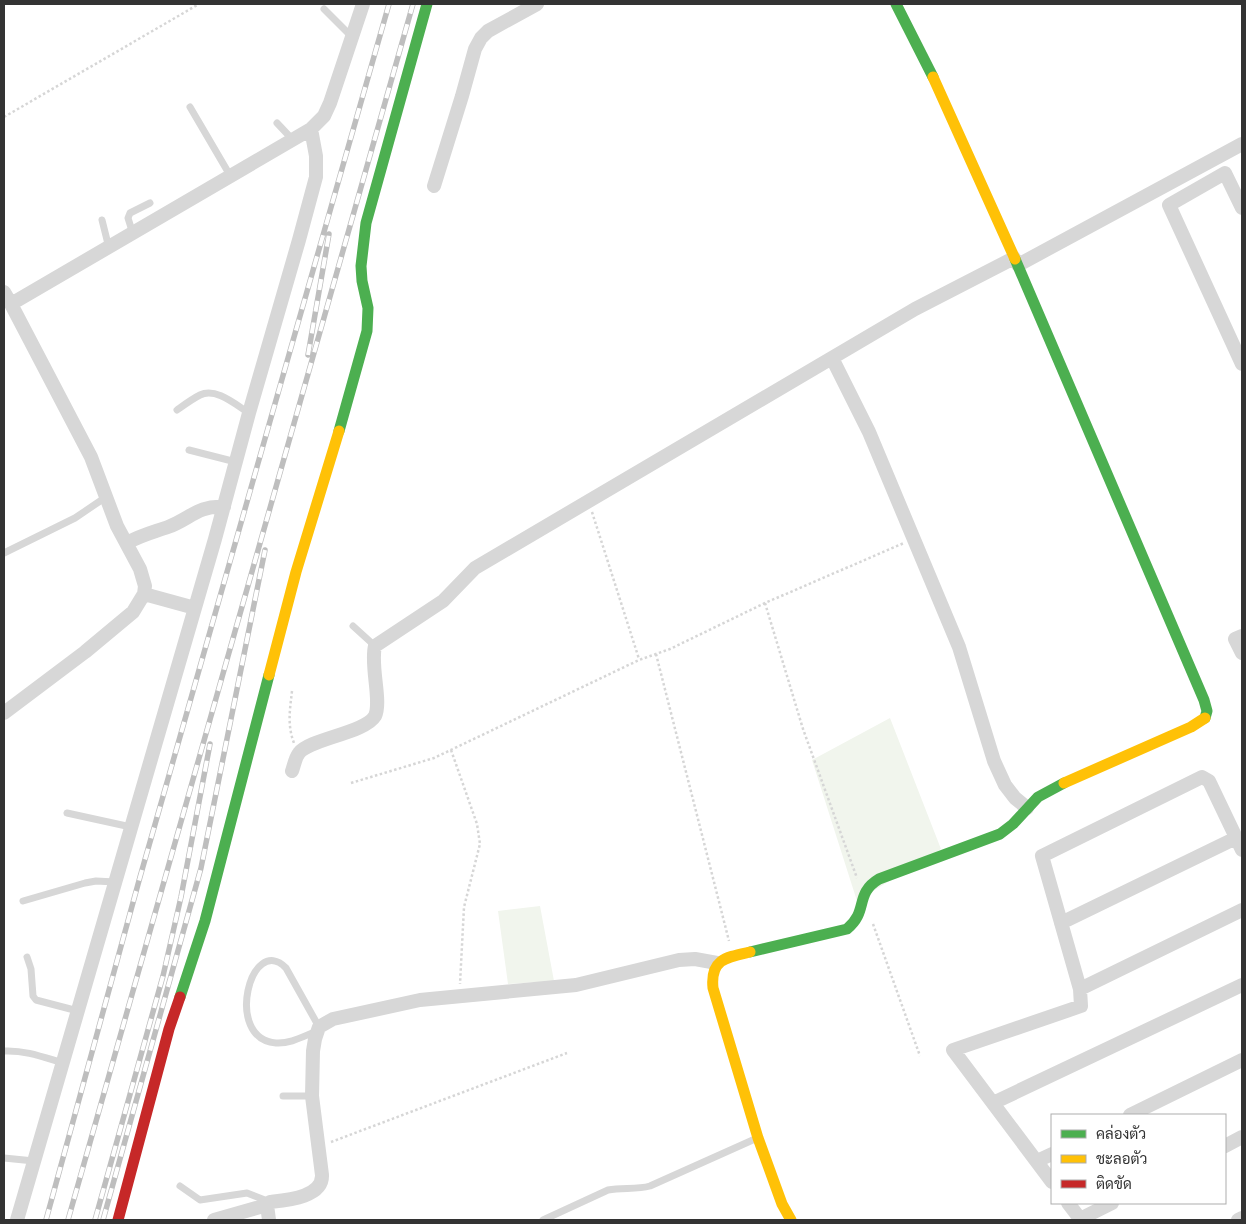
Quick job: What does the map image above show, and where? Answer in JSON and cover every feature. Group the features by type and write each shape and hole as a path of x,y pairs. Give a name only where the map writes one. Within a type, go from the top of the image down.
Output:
{"street":[{"path":"8,306 311,129 324,116 330,103 363,4"},
{"path":"118,1220 169,1028 205,921 296,572 367,331 368,308 361,266 366,223 427,4"},
{"path":"434,186 475,49 488,31 537,4"},
{"path":"792,1220 782,1204 758,1138 713,989 712,973 717,963 722,959 733,956 848,929 860,917 865,891 879,879 984,842 1000,834 1013,824 1038,797 1053,788 1198,724 1204,720 1207,712 1200,690 1016,262 947,106 896,4"},
{"path":"17,1220 224,507 316,177 316,156 311,129"},
{"path":"292,771 298,754 304,748 341,735 372,719 376,714 377,704 374,661 375,646 443,601 475,568 915,310 1016,262 1242,144"},
{"path":"1242,208 1225,173 1169,205 1242,364"},
{"path":"4,292 8,306 91,457 117,526 144,580 144,594 133,612 85,652 4,713"},
{"path":"832,358 869,432 959,647 994,761 1005,786 1027,808"},
{"path":"127,543 143,534 170,526 202,509 211,506 224,507"},
{"path":"144,594 195,608"},
{"path":"1242,636 1235,639 1242,653"},
{"path":"1051,1181 953,1050 1081,1006 1080,989 1060,923 1042,856 1202,777 1210,781 1239,844 1060,923"},
{"path":"1080,989 1242,910"},
{"path":"214,1220 269,1203 307,1194 318,1188 322,1180 312,1096 313,1051 318,1029 333,1019 420,1000 576,985 679,960 695,959 717,963"},
{"path":"993,1103 1242,985"},
{"path":"1132,1114 1242,1060"},
{"path":"1226,1145 1242,1137"},
{"path":"1037,1161 1051,1154"},
{"path":"269,1203 269,1220"},
{"path":"1069,1204 1080,1220 1110,1204"},
{"path":"1238,1220 1242,1218"}],"lane":[{"path":"324,9 352,37"},
{"path":"190,107 231,177"},
{"path":"277,123 293,140"},
{"path":"133,234 128,218 130,213 150,203"},
{"path":"102,220 109,248"},
{"path":"177,410 201,394 210,392 220,395 249,413"},
{"path":"189,450 236,462"},
{"path":"4,553 76,518 106,497"},
{"path":"353,626 375,646"},
{"path":"67,813 131,827"},
{"path":"23,901 85,883 96,881 115,882"},
{"path":"27,957 32,969 33,996 36,1000 78,1011"},
{"path":"274,960 280,962 286,968 318,1029 291,1041 277,1043 265,1040 256,1034 249,1022 247,1009 248,992 253,974 264,962 274,960"},
{"path":"4,1051 36,1054 63,1063"},
{"path":"283,1096 312,1096"},
{"path":"543,1220 608,1190 650,1186 758,1138"},
{"path":"4,1158 34,1161"},
{"path":"180,1186 200,1200 247,1193 269,1203"}],"path":[{"path":"4,117 199,4"},
{"path":"589,501 639,660"},
{"path":"351,783 434,758 639,660 670,649 764,603 913,538"},
{"path":"764,603 804,729 920,1056"},
{"path":"656,654 733,956"},
{"path":"292,691 289,722 290,733 298,754"},
{"path":"451,750 477,824 480,844 464,907 459,996"},
{"path":"318,1147 567,1053"}],"shaded area":[{"path":"890,718 941,849 857,901 812,760"},
{"path":"540,906 554,981 508,984 498,911"}],"railway":[{"path":"46,1220 140,877 389,4"},
{"path":"68,1220 413,4"},
{"path":"308,355 329,234"},
{"path":"103,1220 201,868 265,550"},
{"path":"95,1220 163,976 181,897 210,744"}],"traffic: fast":[{"path":"339,431 367,331 368,308 361,266 366,223 427,4"},
{"path":"896,4 933,77"},
{"path":"1015,259 1204,700 1207,711 1205,718"},
{"path":"180,997 205,921 269,675"},
{"path":"750,952 847,929 858,916 867,891 879,879 1000,834 1013,824 1038,797 1064,783"}],"traffic: slow":[{"path":"933,77 1015,259"},
{"path":"269,675 296,572 339,431"},
{"path":"1064,783 1191,727 1205,718"},
{"path":"750,952 727,958 717,965 714,971 713,988 758,1138 782,1204 791,1220"}],"traffic: jam":[{"path":"118,1220 169,1029 180,997"}]}
